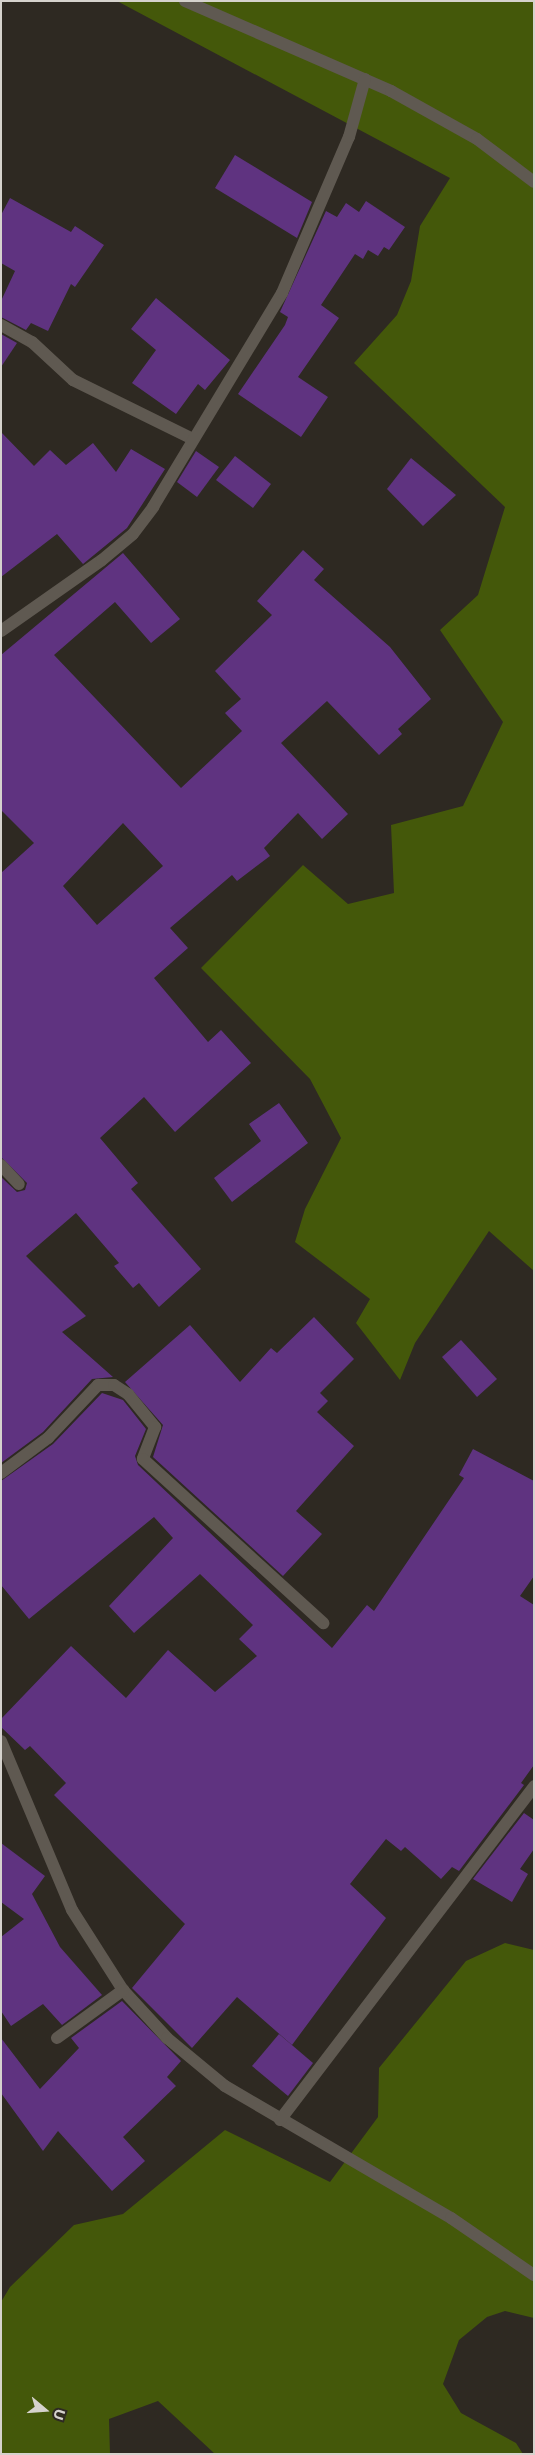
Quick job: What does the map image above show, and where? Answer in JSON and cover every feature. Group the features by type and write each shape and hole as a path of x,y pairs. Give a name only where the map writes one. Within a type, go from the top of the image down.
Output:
{"street":[{"path":"185,1 365,79 477,139 534,182"},
{"path":"1,631 133,534 282,293 349,137 365,79"},
{"path":"1,325 32,342 74,380 191,438"},
{"path":"1,1165 19,1184"},
{"path":"1,1473 48,1438 98,1384 114,1385 128,1394 155,1427 143,1459 323,1623"},
{"path":"1,1741 48,1862 72,1910 123,1990 184,2053 225,2086 280,2120 451,2218 534,2274"},
{"path":"280,2120 534,1786"},
{"path":"57,2038 123,1990"}],"green space":[{"path":"117,1 534,1 534,1271 489,1231 415,1343 400,1380 356,1323 370,1299 295,1242 305,1209 341,1138 310,1079 201,968 303,865 348,904 394,893 391,825 463,806 503,722 440,630 478,595 505,507 354,363 397,315 411,281 420,226 450,178"},
{"path":"505,1943 534,1950 534,2318 505,2311 487,2317 459,2340 443,2384 461,2413 516,2443 523,2454 215,2454 158,2401 109,2419 110,2454 1,2454 1,2302 10,2287 74,2225 123,2214 225,2130 330,2182 378,2117 379,2068 466,1961"}],"building":[{"path":"235,155 312,202 297,238 215,188"},
{"path":"10,198 71,232 75,226 104,245 75,287 71,284 48,331 31,323 26,330 1,317 1,301 15,271 1,263 1,215"},
{"path":"366,201 405,227 389,250 384,247 378,256 368,250 363,259 355,254 321,305 339,318 298,377 328,397 301,437 238,394 285,325 288,317 280,312 326,211 337,217 346,203 359,212"},
{"path":"156,298 230,360 205,390 198,384 176,414 132,383 156,350 131,329"},
{"path":"1,334 17,343 1,367"},
{"path":"1,432 34,466 50,450 66,465 93,443 116,472 131,449 165,469 127,528 83,564 57,534 1,577"},
{"path":"196,451 219,467 197,497 177,482"},
{"path":"235,456 271,484 253,508 216,480"},
{"path":"411,458 456,495 423,526 387,489"},
{"path":"303,550 324,569 314,580 390,647 431,699 398,729 402,734 379,755 327,701 281,743 348,814 322,839 298,813 264,848 270,856 237,881 232,875 170,928 188,948 154,978 208,1042 221,1030 251,1063 175,1132 144,1097 100,1138 138,1183 131,1189 201,1269 159,1307 139,1283 133,1288 114,1266 119,1263 76,1213 26,1256 86,1316 62,1332 113,1377 92,1379 43,1432 1,1463 1,1177 17,1192 25,1190 27,1183 1,1157 1,873 34,843 1,810 1,655 123,553 180,619 151,643 115,602 54,655 181,788 242,731 225,713 241,699 215,671 272,615 257,601","holes":["123,823 163,866 97,925 63,886"]},
{"path":"279,1103 308,1143 232,1202 214,1178 261,1141 249,1124"},
{"path":"314,1317 354,1359 320,1393 328,1401 317,1412 354,1446 296,1511 322,1534 283,1576 153,1457 163,1425 125,1382 190,1325 240,1382 271,1348 277,1353"},
{"path":"461,1340 497,1379 477,1397 442,1357"},
{"path":"102,1393 123,1400 146,1429 135,1456 138,1465 332,1648 367,1605 374,1611 464,1478 459,1475 473,1449 534,1481 534,1576 520,1596 534,1605 534,1765 521,1783 524,1785 459,1871 452,1867 441,1879 405,1847 401,1851 386,1839 350,1884 386,1918 292,2045 237,1997 192,2048 132,1988 185,1924 54,1795 66,1783 30,1746 25,1750 1,1727 1,1719 71,1646 126,1698 168,1650 215,1692 257,1656 239,1639 253,1625 200,1574 134,1633 109,1606 173,1538 154,1517 29,1619 1,1585 1,1481 53,1444"},
{"path":"524,1813 534,1820 534,1849 520,1869 528,1874 512,1902 473,1879"},
{"path":"1,1843 45,1876 32,1894 60,1947 102,1995 62,2025 43,2004 11,2026 1,2011 1,1937 24,1919 1,1902"},
{"path":"122,2001 181,2061 167,2077 176,2086 123,2137 145,2161 112,2191 58,2131 43,2151 1,2093 1,2038 40,2089 79,2048 71,2038"},
{"path":"279,2034 313,2063 288,2096 252,2066"}]}
